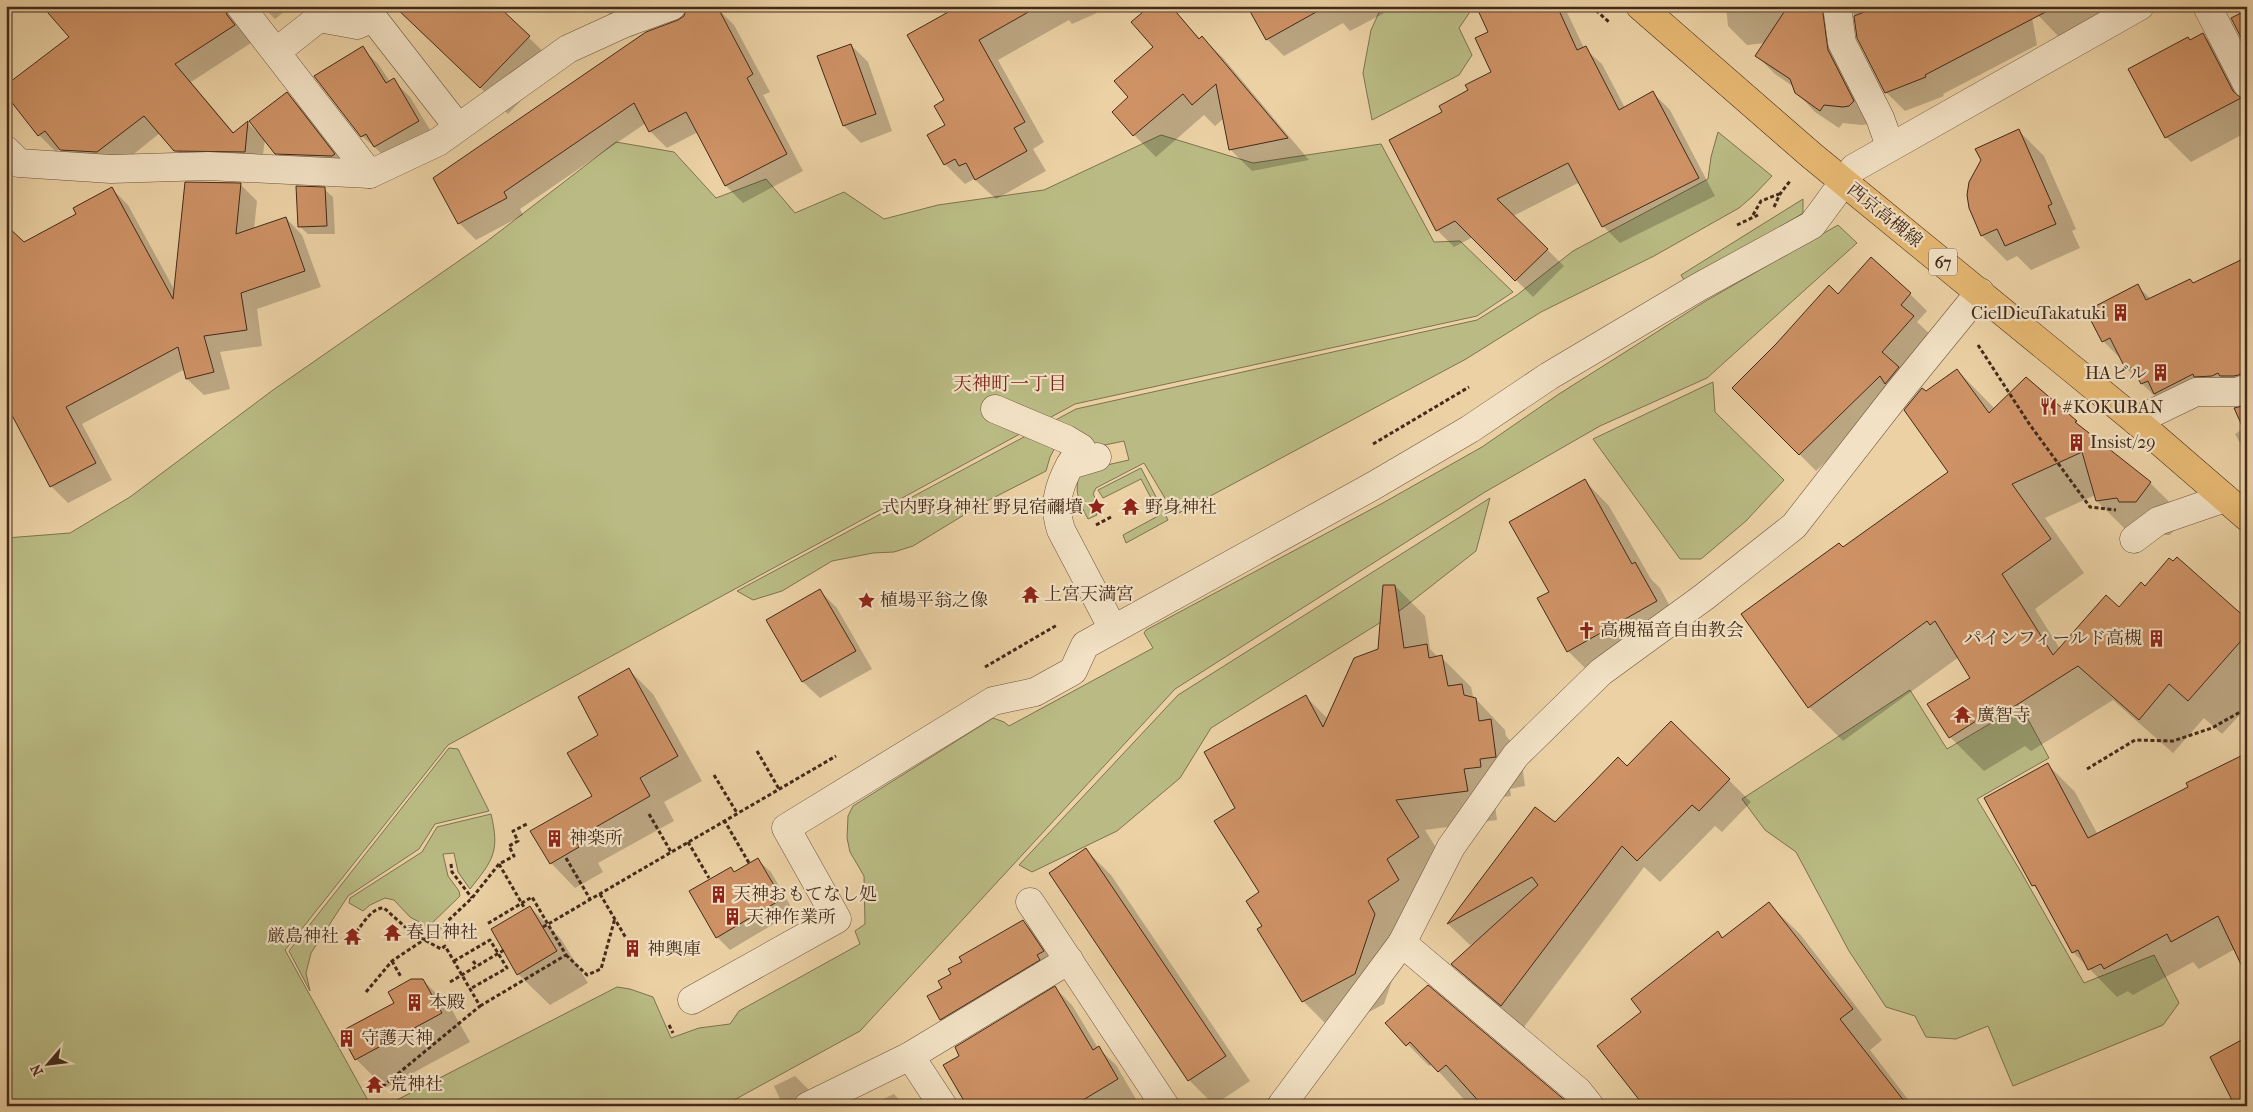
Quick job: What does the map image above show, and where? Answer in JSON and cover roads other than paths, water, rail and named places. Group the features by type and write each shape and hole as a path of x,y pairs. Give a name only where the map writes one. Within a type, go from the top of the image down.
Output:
{"main road":[{"name":"西京高槻線","path":"1640,6 1844,182 2136,421 2247,518"}],"street":[{"path":"240,6 370,174"},
{"path":"6,150 19,163 111,169 208,166 370,174 438,142 568,49 625,23 672,6"},
{"path":"1837,6 1842,43 1880,118 1890,146"},
{"path":"692,1000 837,919 786,828 993,701 1036,692 1073,671 1085,645 1372,486 1470,429 1549,376 1664,308 1812,225 1854,168 2140,6"},
{"path":"2206,6 2247,84"},
{"path":"276,52 319,18 356,26 373,18 458,127"},
{"path":"1281,1106 1402,943 1451,847 1516,756 1602,672 1704,597 1794,526 1980,292"},
{"path":"2136,421 2196,392 2237,392 2247,388"},
{"path":"994,409 1066,439 1080,448 1060,484 1056,516 1061,530 1113,629"},
{"path":"1070,465 1097,457"},
{"path":"2134,539 2158,521 2225,498"},
{"path":"1030,902 1165,1106"},
{"path":"1402,943 1578,1091 1590,1106"},
{"path":"808,1106 910,1056 1069,960"},
{"path":"910,1056 943,1106"}],"place":[{"name":"CielDieuTakatuki","path":"2120,313"},
{"name":"HAビル","path":"2161,373"},
{"name":"#KOKUBAN","path":"2048,407"},
{"name":"Insist/29","path":"2076,442"},
{"name":"式内野身神社 野見宿禰墳","path":"1097,507"},
{"name":"野身神社","path":"1131,507"},
{"name":"上宮天満宮","path":"1030,594"},
{"name":"植場平翁之像","path":"866,600"},
{"name":"高槻福音自由教会","path":"1586,630"},
{"name":"パインフィールド高槻","path":"2156,638"},
{"name":"廣智寺","path":"1963,715"},
{"name":"神楽所","path":"555,838"},
{"name":"天神おもてなし処","path":"719,894"},
{"name":"天神作業所","path":"732,917"},
{"name":"春日神社","path":"392,932"},
{"name":"厳島神社","path":"353,936"},
{"name":"神輿庫","path":"633,949"},
{"name":"本殿","path":"415,1002"},
{"name":"守護天神","path":"347,1038"},
{"name":"荒神社","path":"375,1084"}],"district":[{"name":"天神町一丁目","path":"1010,383"}]}
